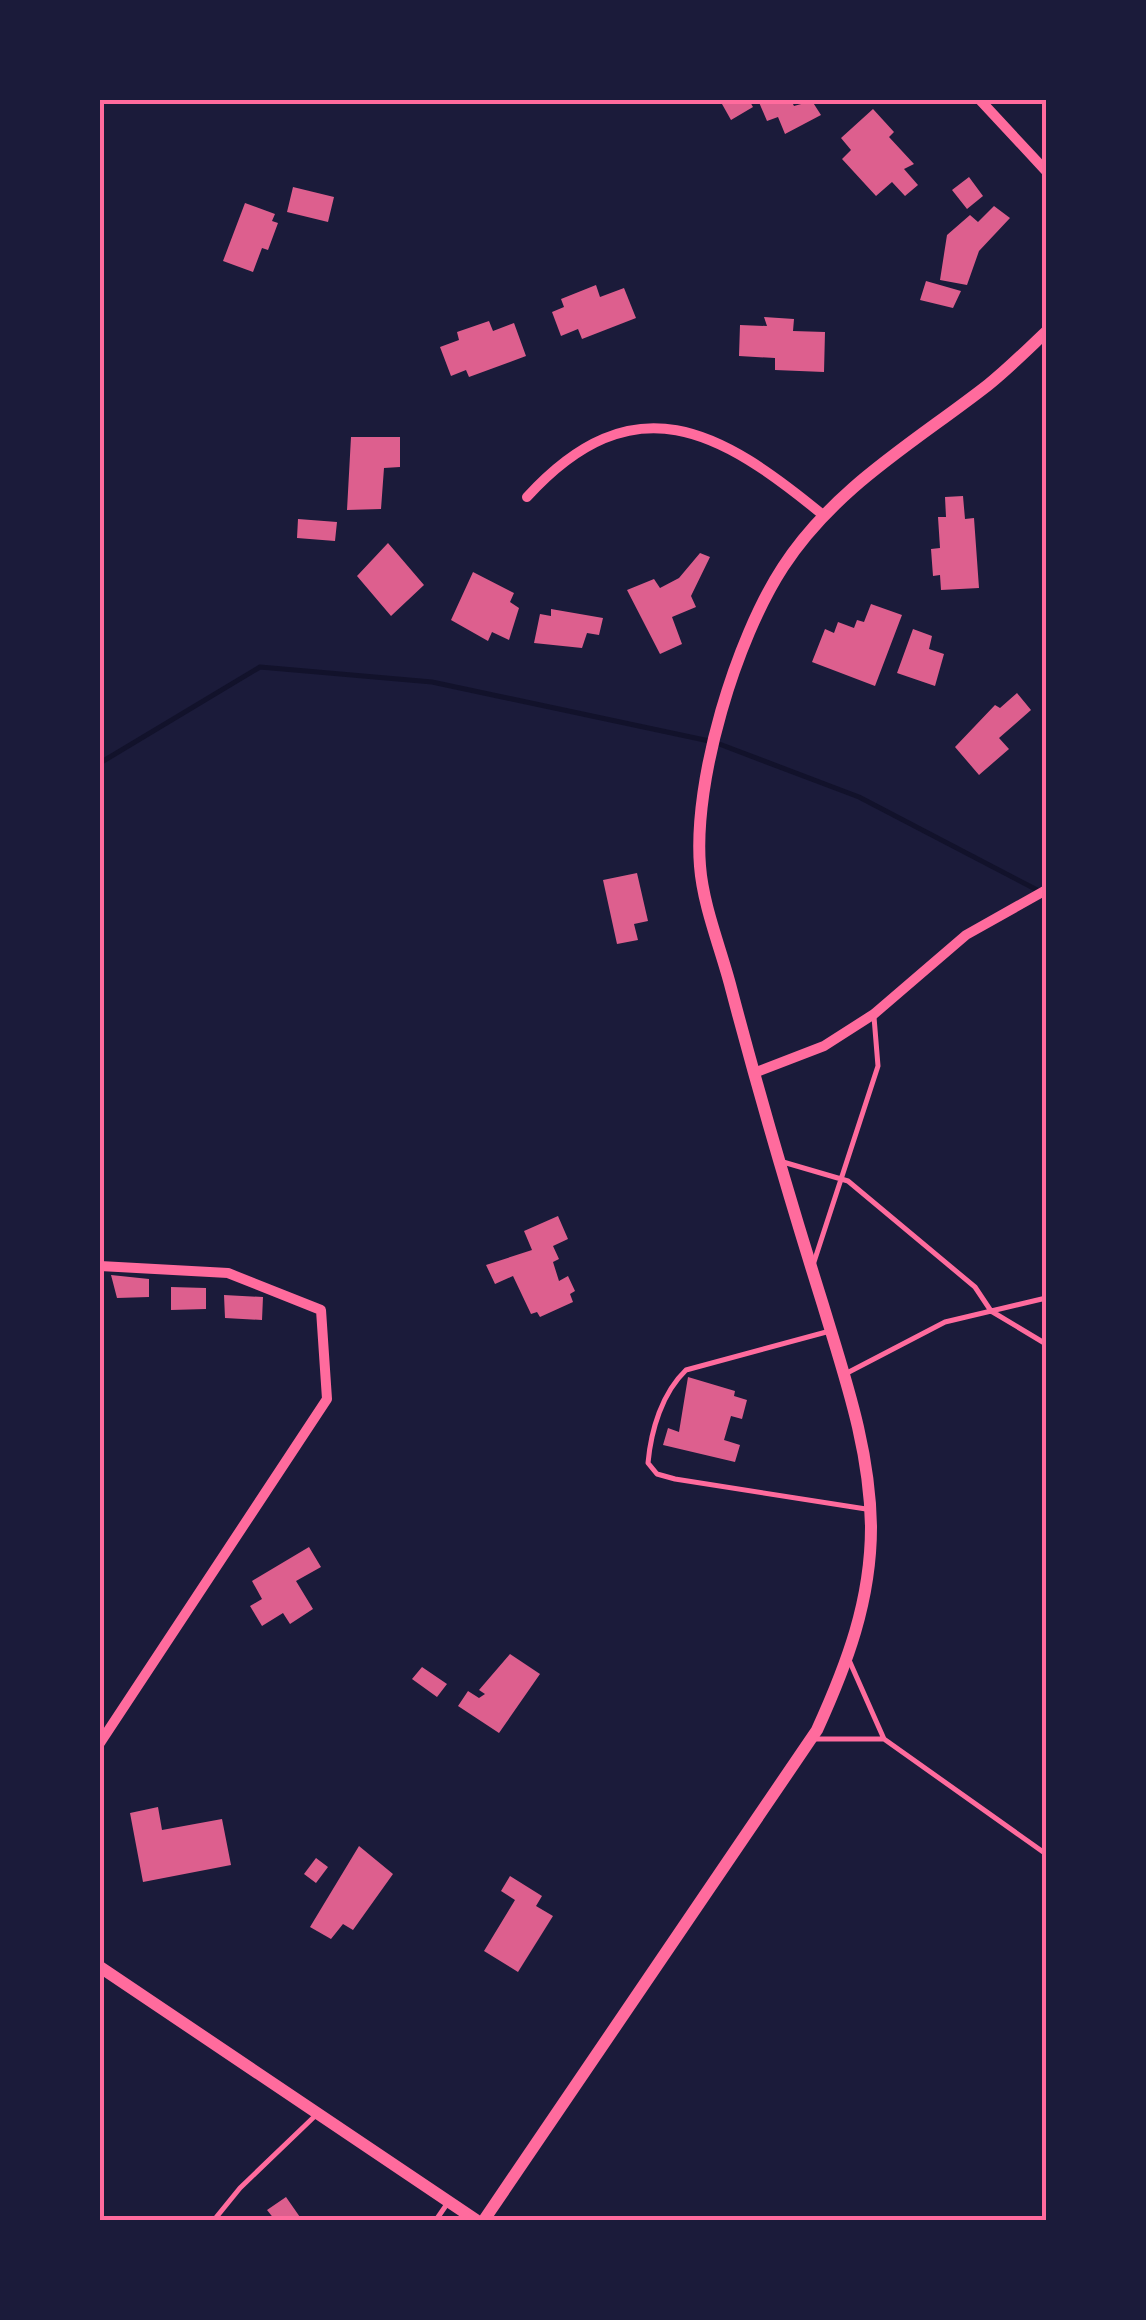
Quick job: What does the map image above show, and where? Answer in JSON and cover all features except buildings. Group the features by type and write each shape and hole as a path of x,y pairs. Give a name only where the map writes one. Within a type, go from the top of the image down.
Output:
{"street":[{"path":"980,100 1046,172"},
{"path":"484,2220 811,1739 849,1660 866,1588 869,1510 863,1435 778,1161 700,871 702,795 714,742 752,626 783,567 823,514 862,478 991,383 1046,332"},
{"path":"527,497 555,466 580,451 619,434 661,427 708,436 761,464 823,514"},
{"path":"754,1073 824,1046 874,1014 966,935 1046,890"},
{"path":"100,1266 228,1273 321,1310 327,1399 100,1742"},
{"path":"100,1967 476,2220"}],"lane":[{"path":"812,1269 878,1066 874,1014"},
{"path":"778,1161 842,1179 916,1234 976,1287 991,1311 1046,1344"},
{"path":"844,1374 945,1322 1046,1298"},
{"path":"831,1331 686,1370 672,1383 650,1438 648,1463 657,1474 675,1479 869,1510"},
{"path":"849,1660 884,1739 1046,1854"},
{"path":"811,1739 884,1739"},
{"path":"214,2220 240,2188 291,2144 318,2112"},
{"path":"436,2220 448,2202"}],"waterway":[{"path":"100,763 260,667 432,682 714,742 859,797 1041,892"}]}
